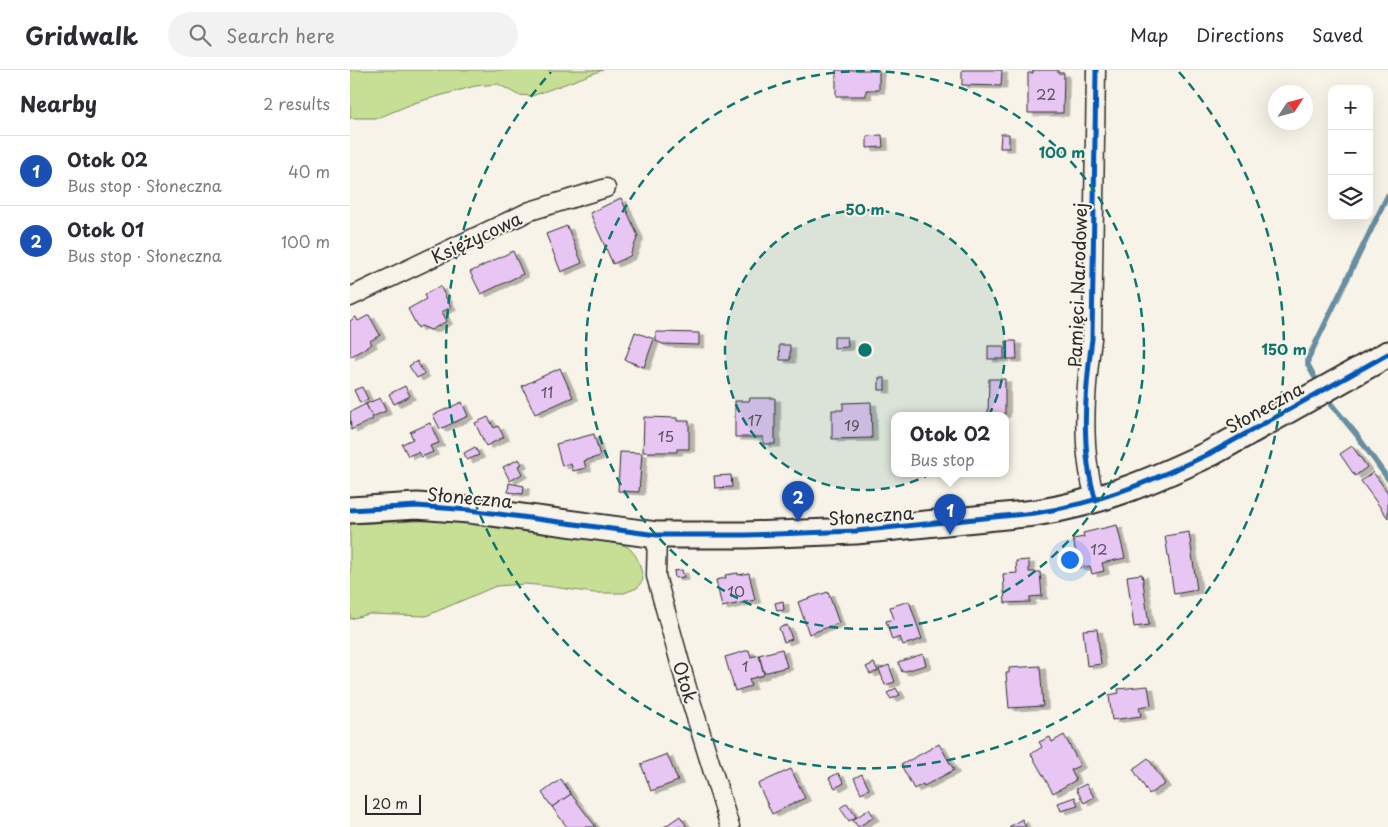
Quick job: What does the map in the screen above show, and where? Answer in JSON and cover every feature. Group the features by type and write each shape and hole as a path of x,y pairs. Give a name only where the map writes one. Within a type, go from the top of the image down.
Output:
{"street":[{"name":"Pamięci Narodowej","path":"1096,70 1092,339 1087,382 1086,431 1089,479 1096,501"},
{"name":"Księżycowa","path":"350,296 530,211 606,188"},
{"name":"Słoneczna","path":"350,510 417,506 469,510 657,535 746,535 856,531 1064,509 1131,489 1211,453 1388,354"},
{"name":"Otok","path":"657,535 656,576 687,688 730,827"}],"green space":[{"path":"350,70 603,70 532,96 518,95 498,84 475,86 414,103 378,118 350,118"},
{"path":"437,520 539,529 618,543 630,549 636,556 643,580 637,588 624,593 594,593 525,584 496,586 426,616 369,614 350,619 350,524"}],"building":[{"path":"836,70 879,70 879,90 866,90 866,96 836,96"},
{"path":"962,70 1002,70 1001,86 962,85"},
{"path":"1033,70 1058,70 1058,73 1064,73 1063,113 1028,113 1028,73 1033,73"},
{"path":"1001,134 1009,134 1009,148 1000,148"},
{"path":"882,135 883,147 867,148 867,136"},
{"path":"621,198 638,236 630,256 613,264 590,213"},
{"path":"567,226 582,263 561,272 546,234"},
{"path":"513,251 523,274 481,294 470,272"},
{"path":"440,286 451,307 442,312 447,321 431,330 421,326 418,328 408,309 426,299 424,295"},
{"path":"369,315 380,335 370,341 372,344 350,357 350,321 356,317 358,321"},
{"path":"635,332 654,339 644,367 625,360"},
{"path":"656,332 699,333 699,345 663,344 656,341"},
{"path":"834,337 847,337 848,347 834,348"},
{"path":"1006,341 1016,341 1017,359 1007,359"},
{"path":"779,345 790,345 790,360 780,360"},
{"path":"988,346 1004,346 1004,359 988,359"},
{"path":"417,361 424,374 417,378 409,366"},
{"path":"560,368 573,397 535,414 522,386"},
{"path":"879,378 885,378 885,390 879,390"},
{"path":"989,379 1005,379 1005,412 988,412"},
{"path":"405,386 410,396 394,404 389,394"},
{"path":"362,387 368,399 360,403 354,390"},
{"path":"380,398 386,411 372,417 366,404"},
{"path":"750,398 775,398 775,444 763,444 763,437 735,437 735,401 749,401"},
{"path":"462,402 468,416 440,429 433,415"},
{"path":"871,402 872,438 832,439 832,410 843,410 843,403"},
{"path":"366,404 373,419 351,430 350,412"},
{"path":"488,417 494,428 498,426 504,437 486,446 475,423"},
{"path":"644,417 677,418 677,421 689,421 689,449 677,449 677,452 643,452"},
{"path":"430,423 439,443 430,446 433,452 421,457 418,452 408,456 402,444 413,439 410,432"},
{"path":"594,434 600,456 584,461 586,468 573,471 571,464 562,466 556,444"},
{"path":"1352,446 1367,467 1355,476 1340,454"},
{"path":"475,447 479,455 467,460 464,453"},
{"path":"620,452 642,453 639,492 618,491"},
{"path":"519,459 522,464 518,466 522,474 510,481 503,467"},
{"path":"1373,472 1388,493 1388,518 1361,481"},
{"path":"731,475 732,487 715,488 714,476"},
{"path":"509,483 524,486 523,494 508,492"},
{"path":"1117,525 1125,558 1102,563 1104,571 1092,574 1090,566 1079,568 1073,539 1084,537 1083,533"},
{"path":"1189,532 1197,590 1174,594 1165,536"},
{"path":"1029,560 1029,572 1040,572 1042,596 1030,597 1030,602 1005,603 1003,574 1017,573 1016,561"},
{"path":"682,570 684,577 675,578 674,571"},
{"path":"738,573 738,575 749,573 755,600 722,607 716,580 726,578 725,575"},
{"path":"1142,574 1149,625 1134,627 1127,576"},
{"path":"828,592 839,623 809,634 798,602"},
{"path":"783,601 784,610 777,611 775,603"},
{"path":"909,601 922,639 903,645 900,637 892,640 886,621 894,619 890,607"},
{"path":"787,625 792,639 784,642 779,628"},
{"path":"1097,629 1101,664 1087,666 1083,630"},
{"path":"782,649 787,667 764,673 759,655"},
{"path":"749,650 751,657 759,655 764,675 749,679 751,686 735,691 725,657"},
{"path":"923,654 926,665 902,672 898,662"},
{"path":"874,663 878,671 870,674 866,667"},
{"path":"889,665 895,682 885,685 879,669"},
{"path":"1040,666 1043,706 1009,708 1006,673 1009,673 1009,668"},
{"path":"1148,686 1151,705 1139,707 1141,716 1112,720 1109,695 1119,693 1118,689"},
{"path":"896,688 900,695 891,699 887,693"},
{"path":"1064,735 1080,765 1071,770 1076,780 1053,793 1031,754 1042,747 1039,742 1050,737 1052,742"},
{"path":"939,744 954,770 924,786 923,784 914,789 901,765"},
{"path":"667,754 678,781 651,791 641,764"},
{"path":"1148,758 1165,784 1149,794 1133,769"},
{"path":"791,769 805,798 772,814 758,784"},
{"path":"838,773 844,783 835,788 829,778"},
{"path":"862,774 869,789 861,793 854,778"},
{"path":"561,779 571,794 552,807 542,793"},
{"path":"1086,784 1094,797 1084,803 1076,789"},
{"path":"571,794 596,827 567,827 552,807"},
{"path":"1075,797 1078,806 1061,811 1058,803"},
{"path":"847,803 856,817 849,821 840,808"},
{"path":"869,809 874,817 858,827 853,820"},
{"path":"680,816 687,827 664,827"},
{"path":"1022,819 1026,827 1009,827"}],"waterway":[{"path":"1314,376 1308,365 1308,359 1388,195"},
{"path":"1331,404 1356,434 1388,479"}],"cycle path":[{"path":"1096,70 1092,339 1085,421 1088,462 1096,501"},
{"path":"350,510 417,506 469,510 657,535 746,535 856,531 1035,513 1059,509 1104,497 1147,482 1211,453 1388,354"}],"place":[{"name":"Otok 01","path":"798,522"},
{"name":"Otok 02","path":"950,535"}]}
